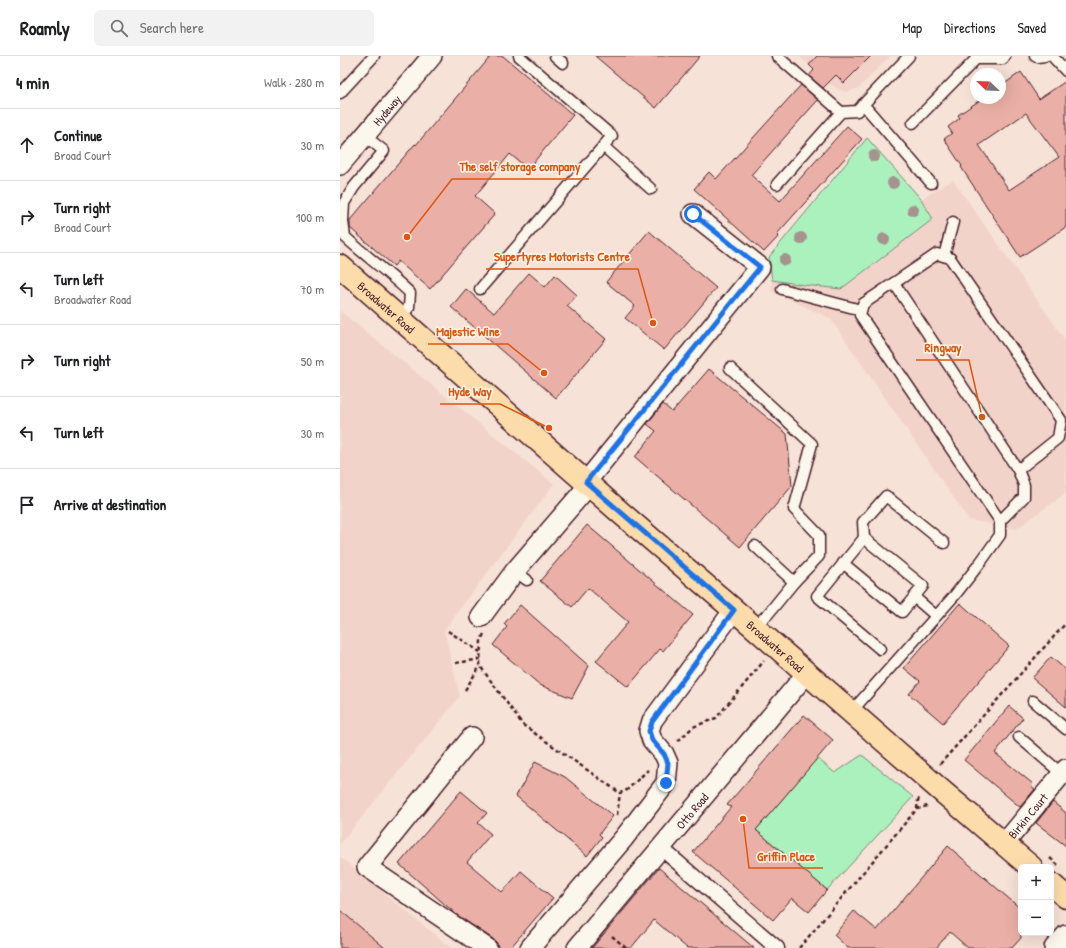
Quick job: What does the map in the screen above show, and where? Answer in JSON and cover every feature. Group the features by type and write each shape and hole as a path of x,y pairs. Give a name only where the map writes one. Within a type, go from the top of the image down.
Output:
{"main road":[{"name":"Broadwater Road","path":"340,266 587,483 1027,864"},
{"path":"1054,887 1066,897"}],"street":[{"name":"Hydeway","path":"340,165 432,56"},
{"path":"481,616 521,575 587,483 760,267 693,214"},
{"path":"530,948 624,838 666,783 668,763 664,754 652,740 649,731 652,722 734,610"},
{"name":"Otto Road","path":"578,948 807,673"},
{"path":"472,737 367,867 487,948"},
{"name":"Birkin Court","path":"1004,844 1064,771"},
{"path":"661,848 777,948"},
{"path":"1054,948 1066,935"}],"lane":[{"path":"340,93 374,56"},
{"path":"480,289 612,136 519,56"},
{"path":"555,56 563,63"},
{"path":"777,56 841,112 857,111 909,56"},
{"path":"913,123 976,59 1003,59 1005,56"},
{"path":"1035,56 1045,56"},
{"path":"1052,56 1066,71"},
{"path":"863,104 931,183"},
{"path":"777,184 841,112"},
{"path":"365,136 384,151 354,187 344,203 343,221 345,238 399,282 410,293 409,307 400,318"},
{"path":"603,146 651,189"},
{"path":"944,256 953,222"},
{"path":"851,712 955,595 1000,535 1000,521 860,315 863,304 936,254 950,258 1061,420 1058,438 1018,470"},
{"path":"894,283 1018,470 1024,485 1024,497 1000,521"},
{"path":"782,289 861,310"},
{"path":"730,368 812,444 794,509 820,535 819,556 794,582 768,614 754,627"},
{"path":"880,649 817,596 864,538 863,522 886,496 944,543"},
{"path":"843,563 902,612 923,586 864,538"},
{"path":"755,546 794,582"},
{"path":"914,597 936,616"},
{"path":"1033,701 1066,729"},
{"path":"1019,737 1064,771"}],"path":[{"path":"465,690 480,666 481,640 487,628 481,616"},
{"path":"938,766 1066,623"},
{"path":"448,631 481,653"},
{"path":"456,663 481,659"},
{"path":"480,666 523,725 620,793"},
{"path":"799,948 917,809 926,807 930,803"}],"shaded area":[{"path":"799,56 890,56 859,88 847,92 828,83"},
{"path":"953,180 1066,341 1066,493 1016,529 969,520 830,318 771,291 772,280 841,289 933,219 921,199"},
{"path":"340,311 554,484 444,630 460,696 340,844"},
{"path":"340,857 451,948 340,948"}],"green space":[{"path":"867,138 921,199 933,219 841,289 772,280 769,257"},
{"path":"862,755 913,797 827,890 756,830 817,758 835,773"}],"building":[{"path":"491,56 503,56 573,115 528,169 510,154 475,196 495,214 430,289 398,261 394,266 350,228 350,220"},
{"path":"595,56 700,56 656,108"},
{"path":"817,56 871,56 844,83 836,75 823,88 809,76 814,70 809,65"},
{"path":"1021,72 1039,99 1066,81 1066,227 1020,257 944,139 952,133 948,127 960,118 958,115 974,104 1006,104 1006,83","holes":["1026,113 1059,157 1009,190 979,145"]},
{"path":"801,85 818,100 751,175 780,201 847,126 862,139 777,234 779,236 764,252 694,189 709,172 716,179"},
{"path":"649,231 716,288 664,350 625,318 635,306 606,282"},
{"path":"529,273 545,287 555,275 577,295 567,306 606,339 556,398 451,307 466,289 494,313"},
{"path":"709,369 787,434 792,486 740,547 635,457 656,431 647,424 663,404 672,412"},
{"path":"587,525 693,615 663,651 660,649 628,687 596,661 628,622 588,588 572,607 540,581"},
{"path":"960,603 1009,646 943,723 909,694 920,681 904,668"},
{"path":"520,605 589,666 572,698 540,685 493,645 507,627 504,624"},
{"path":"1051,657 1066,670 1066,707 1032,678"},
{"path":"1009,706 1023,718 995,753 1033,784 1031,786 1035,789 1020,807 964,760"},
{"path":"804,715 833,740 756,830 827,890 809,912 792,898 773,920 693,852 731,807 727,805"},
{"path":"535,762 565,777 613,816 599,834 602,837 587,856 516,796"},
{"path":"461,791 487,813 478,823 491,834 467,862 502,892 521,871 553,898 510,948 498,948 497,943 493,939 457,915 399,864"},
{"path":"1053,802 1066,813 1066,846 1036,823"},
{"path":"948,846 1018,906 1018,936 1021,936 1021,938 1012,948 968,948 950,932 936,948 848,948 834,935 854,911 877,930"},
{"path":"659,868 754,948 687,948 654,920 631,948 592,948"},
{"path":"340,910 385,948 340,948"}],"place":[{"name":"The self storage company","path":"407,237"},
{"name":"Supertyres Motorists Centre","path":"653,323"},
{"name":"Majestic Wine","path":"544,373"},
{"name":"Ringway","path":"982,417"},
{"name":"Hyde Way","path":"549,428"},
{"name":"Griffin Place","path":"743,819"}],"route":[{"path":"666,783 668,763 664,754 652,740 649,731 652,722 734,610 586,482 760,267 693,214"}]}
